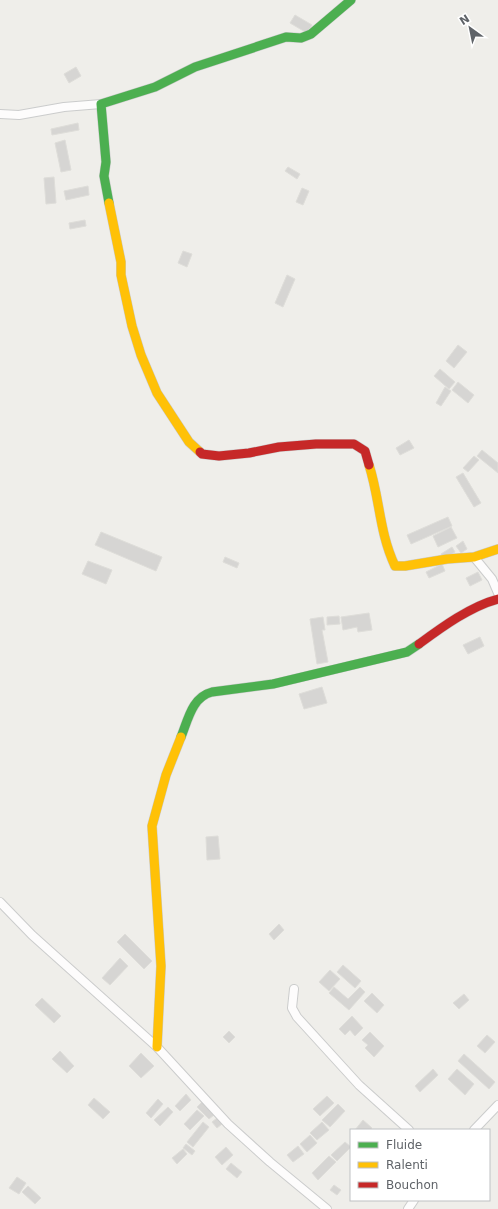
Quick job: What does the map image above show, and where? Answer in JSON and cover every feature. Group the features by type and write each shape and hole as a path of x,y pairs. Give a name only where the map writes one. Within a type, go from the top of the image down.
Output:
{"street":[{"path":"0,114 19,115 64,107 101,104 155,87 195,67 286,37 301,38 311,34 351,0"},
{"path":"101,104 106,162 104,176 121,262 121,275 132,326 141,355 157,393 189,442 202,454 219,456 249,453 279,447 316,444 354,444 365,451 372,479 378,516 388,554 395,566 474,557 498,549"},
{"path":"474,557 492,579 498,594"},
{"path":"157,1047 162,966 156,900 152,826 166,775 194,705 198,699 203,694 273,684 407,652 451,621 490,601 498,599"},
{"path":"0,902 32,935 157,1047 228,1124 270,1162 327,1209"},
{"path":"294,989 292,1008 297,1017 359,1085 408,1129"},
{"path":"475,1129 498,1105"}],"building":[{"path":"295,15 312,25 307,33 290,23"},
{"path":"76,67 81,76 69,83 64,74"},
{"path":"78,123 79,130 52,135 51,129"},
{"path":"65,140 71,170 61,172 55,143"},
{"path":"288,167 300,174 297,179 285,171"},
{"path":"54,177 56,203 46,204 44,178"},
{"path":"88,186 89,195 66,200 64,191"},
{"path":"302,188 309,191 303,205 296,202"},
{"path":"85,220 86,226 70,229 69,223"},
{"path":"183,251 192,254 187,267 178,263"},
{"path":"287,275 295,279 283,307 275,303"},
{"path":"458,345 467,352 454,368 446,361"},
{"path":"440,369 455,382 449,389 434,376"},
{"path":"458,382 474,395 468,403 452,390"},
{"path":"445,387 451,391 441,406 436,403"},
{"path":"409,440 414,448 400,455 396,448"},
{"path":"482,450 498,463 498,473 477,456"},
{"path":"474,456 479,460 468,472 463,468"},
{"path":"463,473 481,503 474,507 456,477"},
{"path":"448,517 452,526 411,544 407,535"},
{"path":"451,527 457,538 438,547 433,536"},
{"path":"101,532 162,557 156,571 95,545"},
{"path":"463,541 467,549 461,553 456,546"},
{"path":"452,547 455,552 444,559 441,554"},
{"path":"225,557 239,563 237,568 223,562"},
{"path":"88,561 112,570 106,584 82,574"},
{"path":"442,564 445,571 429,578 426,572"},
{"path":"478,572 482,580 470,586 466,578"},
{"path":"369,613 372,630 358,632 357,627 343,630 341,617"},
{"path":"339,616 340,624 327,625 327,617"},
{"path":"323,617 325,630 322,630 328,662 317,664 310,619"},
{"path":"480,637 484,646 468,654 463,645"},
{"path":"322,687 327,703 304,709 299,694"},
{"path":"218,836 220,859 207,860 206,837"},
{"path":"279,924 284,930 274,940 269,934"},
{"path":"125,934 152,961 144,969 117,942"},
{"path":"120,958 128,966 110,985 102,978"},
{"path":"343,965 361,981 355,988 337,972"},
{"path":"330,970 340,979 329,991 319,982"},
{"path":"334,987 348,999 360,987 365,992 349,1010 329,993"},
{"path":"372,993 384,1005 377,1013 364,1001"},
{"path":"464,994 469,1000 459,1009 453,1003"},
{"path":"42,998 61,1016 54,1023 35,1005"},
{"path":"352,1016 363,1028 355,1036 350,1030 345,1035 339,1029"},
{"path":"229,1031 235,1037 229,1043 223,1037"},
{"path":"370,1032 384,1046 374,1057 365,1048 368,1045 362,1040"},
{"path":"487,1035 495,1042 485,1053 477,1046"},
{"path":"60,1051 74,1066 67,1073 52,1059"},
{"path":"141,1053 154,1066 141,1078 129,1066"},
{"path":"464,1054 495,1082 489,1089 458,1061"},
{"path":"433,1069 438,1075 420,1092 415,1086"},
{"path":"457,1069 474,1084 465,1095 448,1079"},
{"path":"186,1094 191,1100 180,1111 175,1106"},
{"path":"327,1096 334,1103 320,1116 313,1109"},
{"path":"94,1098 110,1112 103,1119 88,1105"},
{"path":"158,1099 163,1104 151,1118 146,1113"},
{"path":"202,1102 214,1115 209,1119 197,1107"},
{"path":"338,1104 345,1111 330,1127 322,1120"},
{"path":"168,1107 173,1112 160,1126 154,1120"},
{"path":"197,1110 204,1116 190,1130 184,1124"},
{"path":"217,1118 222,1124 217,1128 212,1122"},
{"path":"363,1120 372,1128 371,1129 356,1129"},
{"path":"203,1122 209,1127 193,1147 187,1142"},
{"path":"322,1122 329,1130 317,1140 310,1133"},
{"path":"310,1135 317,1143 307,1152 300,1144"},
{"path":"345,1142 350,1146 350,1148 337,1161 331,1155"},
{"path":"186,1144 195,1151 192,1155 183,1148"},
{"path":"298,1146 304,1154 293,1162 287,1155"},
{"path":"226,1147 233,1155 222,1165 215,1157"},
{"path":"183,1149 187,1154 177,1164 172,1158"},
{"path":"329,1156 336,1162 318,1180 312,1173"},
{"path":"231,1163 242,1172 237,1178 226,1169"},
{"path":"17,1177 26,1183 19,1194 9,1188"},
{"path":"334,1185 341,1190 337,1195 330,1190"},
{"path":"28,1186 41,1198 35,1204 22,1192"}],"traffic: fast":[{"path":"109,203 104,176 106,162 101,104 155,87 195,67 286,37 301,38 311,34 351,0"},
{"path":"181,737 195,704 205,695 212,692 273,684 407,652 419,644"}],"traffic: slow":[{"path":"109,203 121,262 121,275 132,326 141,355 157,393 189,442 200,452"},
{"path":"369,465 386,541 395,566 474,557 498,549"},
{"path":"157,1047 161,966 152,826 166,775 181,737"}],"traffic: jam":[{"path":"200,452 202,454 219,456 249,453 279,447 316,444 354,444 365,451 369,465"},
{"path":"419,644 467,612 498,599"}]}
